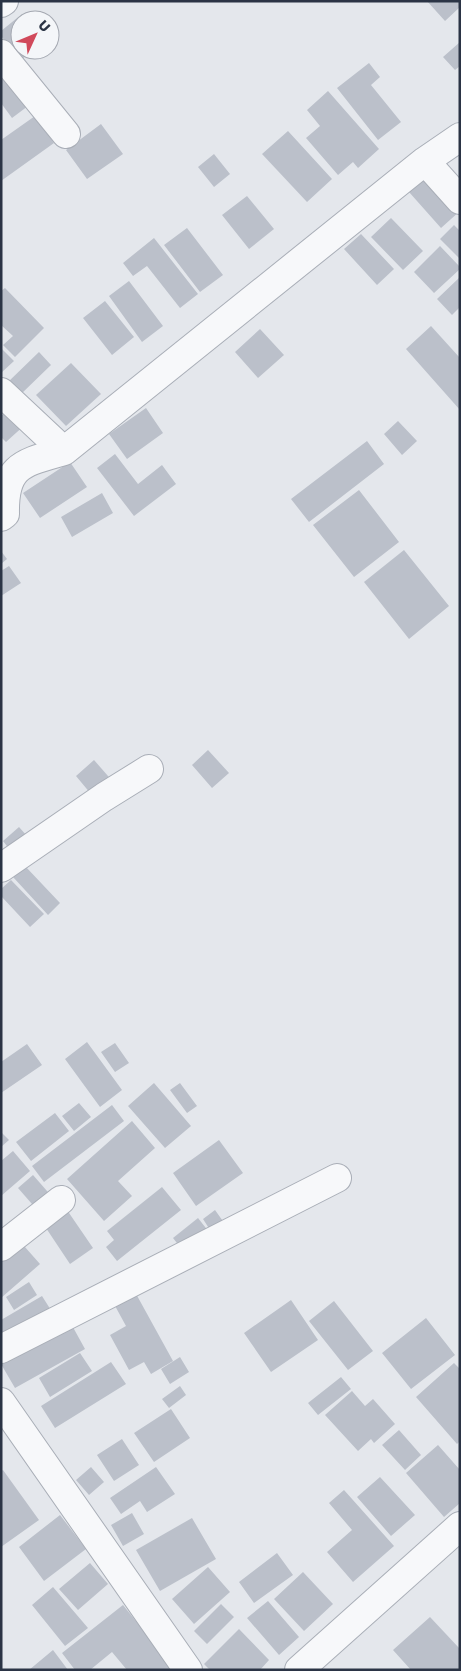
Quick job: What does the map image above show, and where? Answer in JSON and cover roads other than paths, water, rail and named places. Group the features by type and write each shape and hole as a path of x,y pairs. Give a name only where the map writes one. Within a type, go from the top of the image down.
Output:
{"street":[{"path":"1,54 66,134"},
{"path":"1,517 6,514 7,484 17,469 30,461 64,451 425,161 460,137"},
{"path":"425,161 460,200"},
{"path":"1,392 64,451"},
{"path":"1,868 149,769"},
{"path":"1,1349 337,1178"},
{"path":"1,1246 61,1200"},
{"path":"1,1402 188,1670"},
{"path":"299,1670 460,1526"}]}
